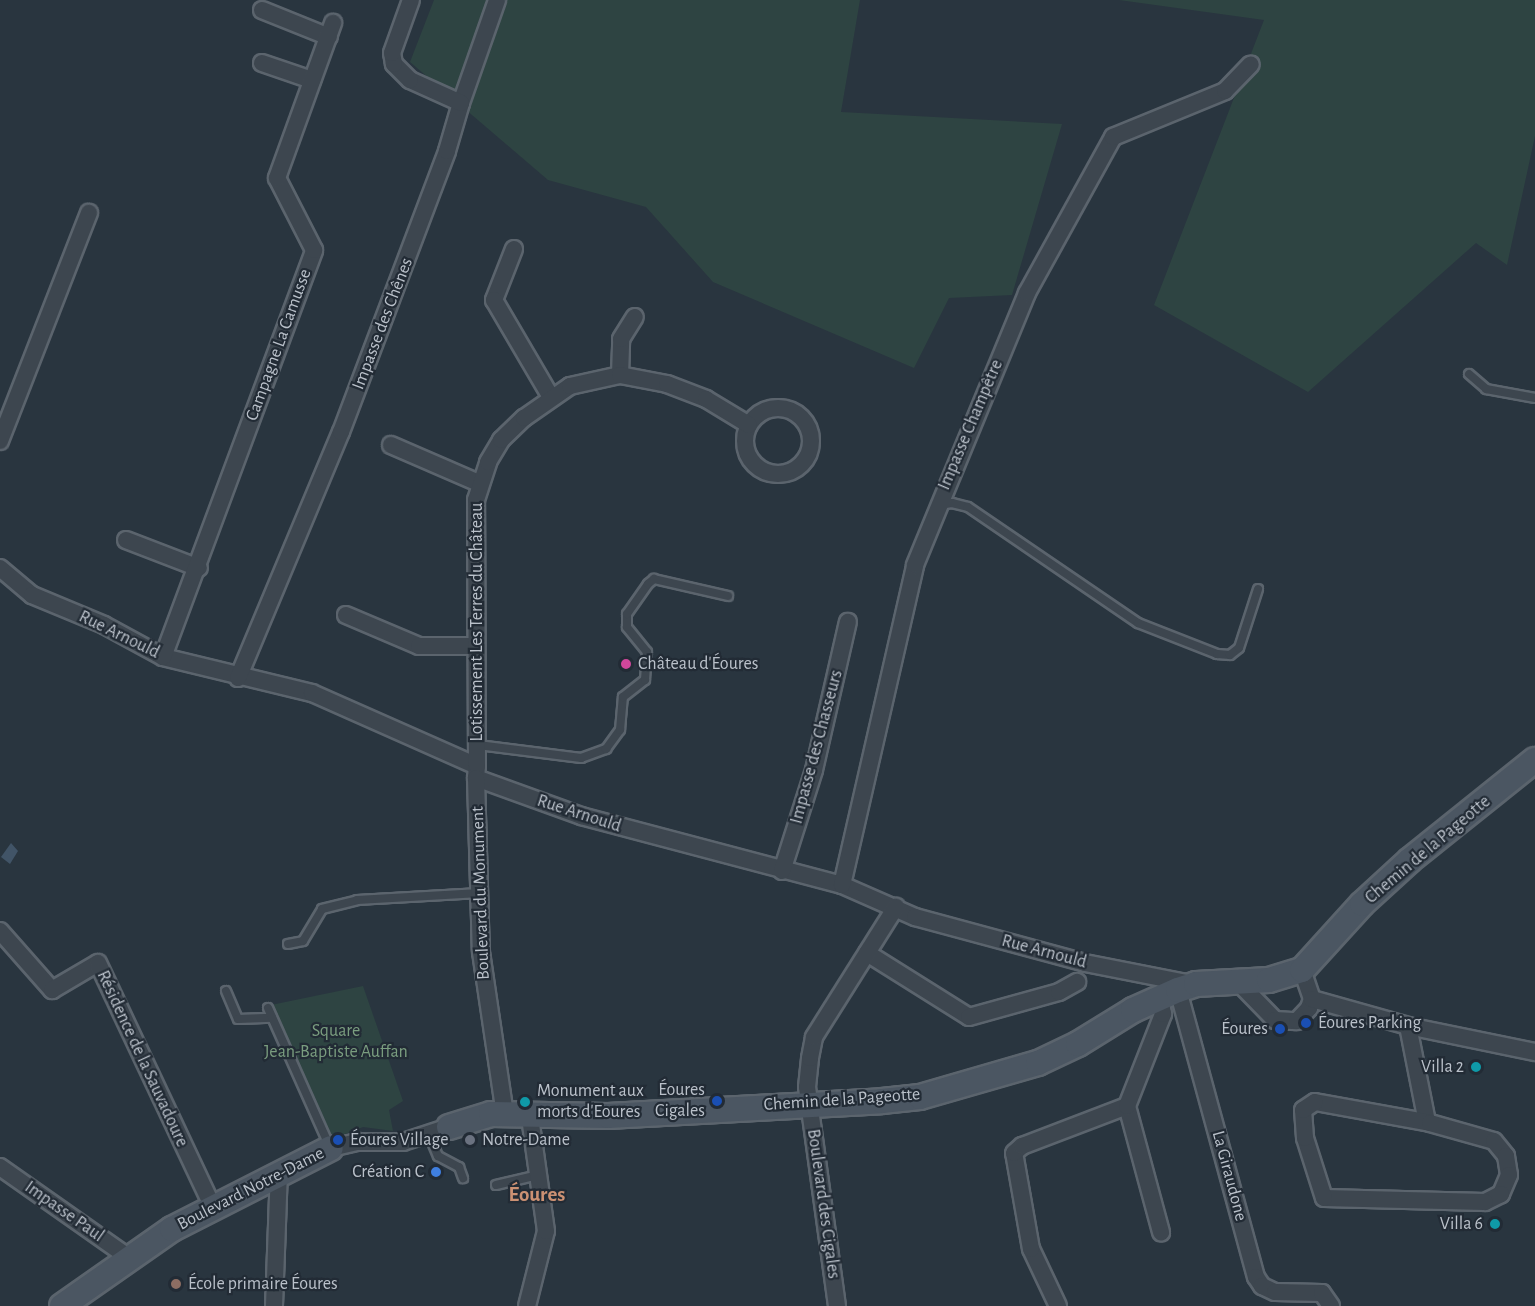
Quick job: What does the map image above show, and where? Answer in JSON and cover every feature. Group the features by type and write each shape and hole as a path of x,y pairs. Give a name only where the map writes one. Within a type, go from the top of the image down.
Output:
{"street":[{"path":"411,0 392,53 394,64 410,80 461,103"},
{"name":"Impasse des Chênes","path":"238,678 341,432 427,207 497,0"},
{"name":"Campagne La Camusse","path":"163,657 199,568 314,250 277,177 331,30 262,10"},
{"path":"262,63 312,81"},
{"name":"Impasse Champêtre","path":"842,885 915,565 937,506 1027,293 1107,143 1113,137 1225,91 1251,64"},
{"path":"0,441 89,213"},
{"path":"514,249 494,300 552,397"},
{"path":"620,375 621,339 635,317"},
{"name":"Lotissement Les Terres du Château","path":"477,772 476,500 479,483 501,440 552,397 591,379 620,375 667,384 706,399 749,426"},
{"path":"391,445 479,483"},
{"path":"126,540 199,568"},
{"name":"Rue Arnould","path":"0,568 32,595 104,625 163,657 238,678 312,693 477,772 581,816 782,871 842,885 915,917 1178,991"},
{"path":"346,615 419,646 475,646"},
{"name":"Impasse des Chasseurs","path":"782,871 814,770 848,622"},
{"name":"Chemin de la Pageotte","path":"530,1117 608,1116 920,1097 997,1077 1078,1044 1132,1010 1178,991 1302,970 1362,904 1410,860 1535,760"},
{"name":"Boulevard du Monument","path":"477,772 481,952 505,1114"},
{"name":"Boulevard des Cigales","path":"837,1306 807,1087 814,1037 896,907"},
{"name":"Résidence de la Sauvadoure","path":"0,931 52,990 98,963 213,1207"},
{"path":"867,953 963,1022 1059,993 1077,982"},
{"path":"1239,982 1268,1015 1282,1022 1303,1017 1312,999 1302,970"},
{"path":"1161,1232 1127,1107 1163,1014 1178,991"},
{"name":"La Giraudone","path":"1178,991 1256,1277 1262,1286 1275,1292 1322,1293 1331,1306"},
{"path":"1312,999 1408,1026 1535,1052"},
{"path":"1408,1026 1426,1122"},
{"path":"1315,1102 1426,1122 1494,1141 1506,1156 1509,1175 1501,1194 1485,1202 1324,1198 1317,1187 1305,1138 1303,1110 1315,1102"},
{"path":"1059,1306 1031,1249 1014,1153 1022,1146 1127,1107"},
{"name":"Boulevard Notre-Dame","path":"62,1306 128,1257 213,1207 331,1148 358,1142 403,1142 483,1115 505,1114 530,1117"},
{"path":"527,1306 546,1231 530,1117"},
{"name":"Impasse Paul","path":"0,1167 128,1257"},
{"path":"274,1306 279,1172"}],"lane":[{"path":"1469,374 1486,389 1535,398"},
{"path":"937,506 952,503 968,507 1138,623 1217,654 1230,655 1239,648 1258,589"},
{"path":"478,745 581,758 606,749 620,730 623,697 645,680 647,652 627,627 627,614 648,584 654,579 728,596"},
{"path":"288,944 303,941 322,909 357,900 480,893"},
{"path":"226,991 238,1019 272,1018"},
{"path":"268,1008 331,1148"},
{"path":"439,1131 438,1156 459,1167 463,1178"},
{"path":"496,1185 538,1175"}],"green space":[{"path":"434,0 860,0 841,112 1062,124 1012,295 949,298 914,368 713,282 646,207 548,180 410,62"},
{"path":"1119,0 1535,0 1535,136 1507,265 1476,243 1308,392 1154,305 1264,20"},
{"name":"Square Jean-Baptiste Auffan","path":"363,986 403,1101 389,1110 393,1131 363,1127 330,1140 271,1005"}],"water":[{"path":"11,843 18,851 10,864 1,857"}],"place":[{"name":"Château d'Éoures","path":"626,664"},
{"name":"Éoures Parking","path":"1306,1023"},
{"name":"Éoures","path":"1280,1029"},
{"name":"Villa 2","path":"1476,1067"},
{"name":"Éoures Cigales","path":"717,1101"},
{"name":"Monument aux morts d'Eoures","path":"525,1102"},
{"name":"Éoures Village","path":"338,1140"},
{"name":"Notre-Dame","path":"470,1140"},
{"name":"Création C","path":"436,1172"},
{"name":"Villa 6","path":"1495,1224"},
{"name":"École primaire Éoures","path":"176,1284"}],"district":[{"name":"Éoures","path":"537,1195"}]}
